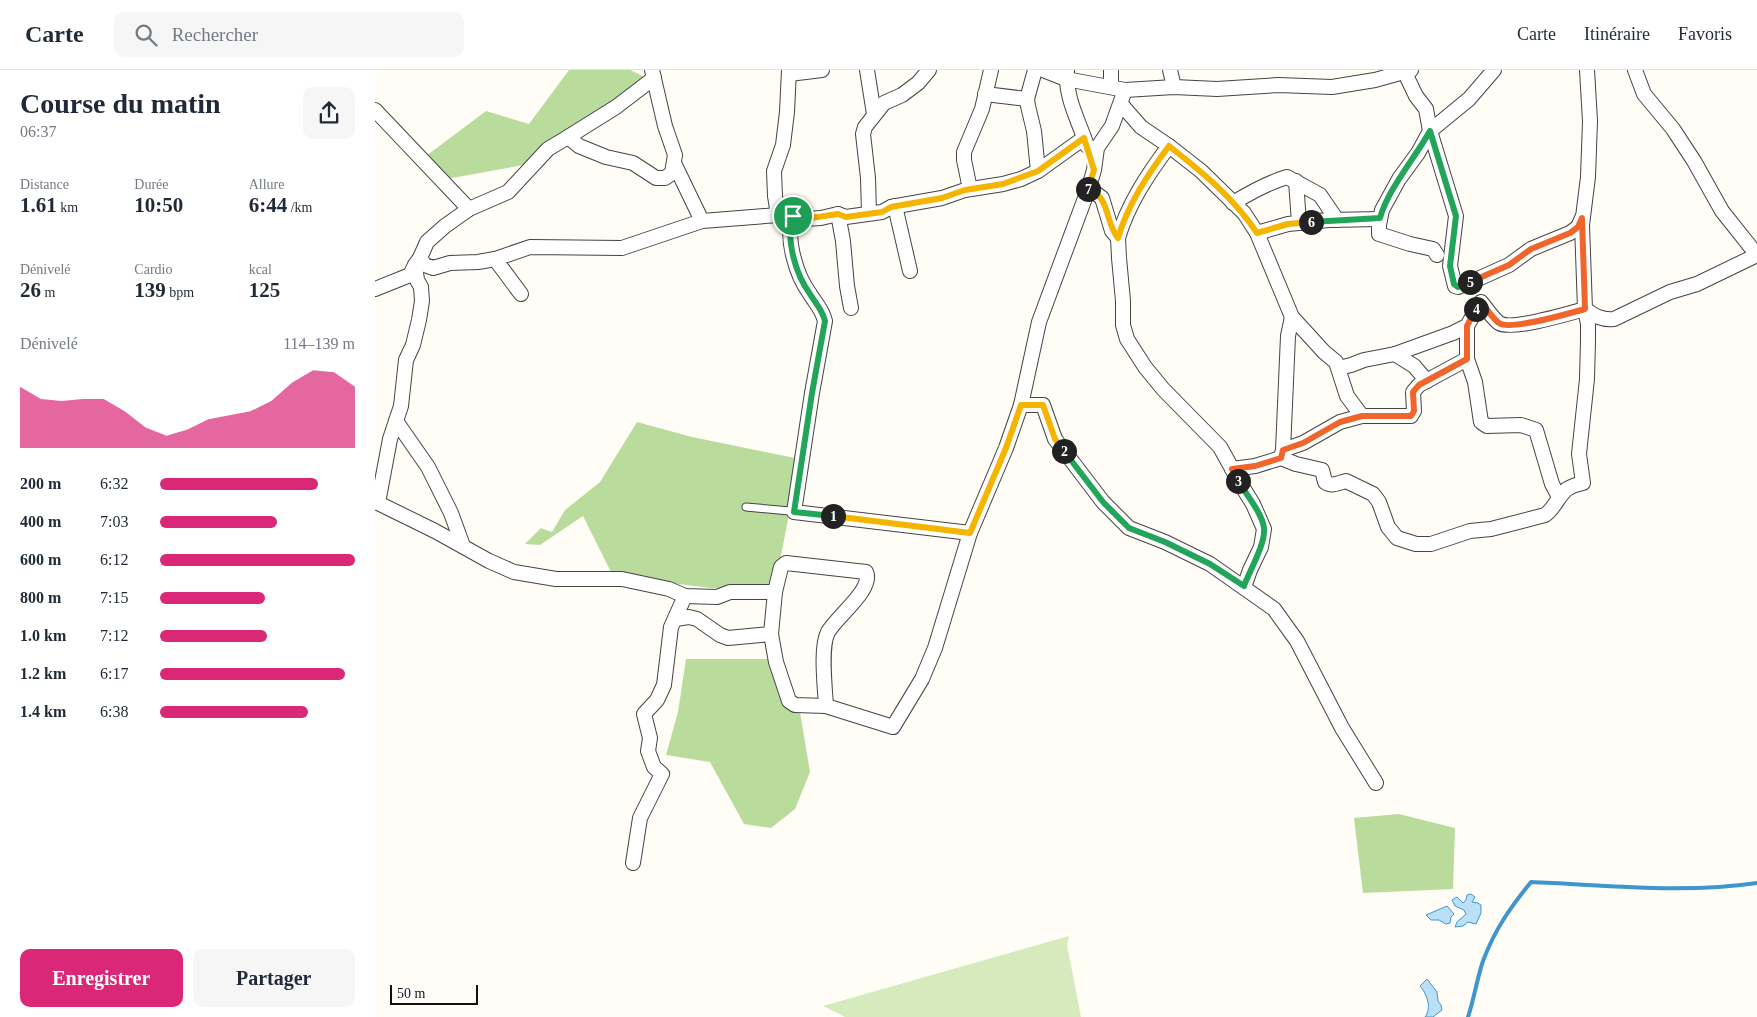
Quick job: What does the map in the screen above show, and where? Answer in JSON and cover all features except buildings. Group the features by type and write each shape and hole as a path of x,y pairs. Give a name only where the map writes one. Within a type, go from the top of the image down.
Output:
{"street":[{"path":"778,216 774,171 783,145 789,72 823,70"},
{"path":"867,70 874,114"},
{"path":"869,213 868,178 863,134 865,127 884,103 902,95 918,83 929,70"},
{"path":"970,189 964,160 965,152 982,109 991,70"},
{"path":"1035,70 1027,99 1034,131 1038,171"},
{"path":"1043,70 1066,74 1125,90 1174,87 1217,89 1278,85 1332,87 1408,71 1416,96 1426,109 1430,131 1456,216 1450,266 1455,286 1458,287 1509,265 1531,249 1570,233 1578,227 1582,218"},
{"path":"1111,70 1111,87"},
{"path":"1170,70 1174,87"},
{"path":"1437,254 1433,249 1379,234 1380,218 1399,179 1418,153 1430,131 1469,99 1494,70"},
{"path":"1282,454 1296,464 1321,470 1325,482 1328,484 1333,485 1346,480 1373,494 1379,502 1388,528 1397,538 1416,544 1431,544 1470,531 1491,529 1545,515 1552,510 1559,497 1567,489 1583,483 1579,454 1587,370 1588,324 1585,309 1582,218 1588,177 1590,121 1587,70"},
{"path":"1585,309 1596,317 1614,319 1670,292 1697,284 1757,255 1722,211 1694,161 1673,129 1644,94 1635,70"},
{"path":"375,289 410,275 427,242 469,209 508,192 548,150 568,137 616,107 653,74 665,126 675,155 672,173 665,178 656,178 633,163 606,157 579,146 568,137"},
{"path":"1066,74 1073,111 1094,170"},
{"path":"826,706 823,657 827,634 863,591 866,586 867,573 787,563 781,567 775,592 771,634 776,662 789,701 795,705 826,706 893,727 922,679 935,648 970,533 1006,448 1021,405 1039,322 1088,190 1094,170 1097,148 1112,126 1125,90"},
{"path":"985,94 1027,99"},
{"path":"1121,104 1141,127 1201,171 1244,213 1257,233 1292,317 1324,352 1336,362 1347,396 1362,416"},
{"path":"375,110 469,209"},
{"path":"417,262 433,268 450,263 495,259 530,247 623,248 701,221 778,216 793,216 804,219 838,214 846,217 882,212 895,206 942,198 970,189 1003,184 1038,171 1084,138"},
{"path":"1169,146 1151,170 1124,218 1118,238 1123,325 1127,339 1145,367 1163,389 1220,448 1253,504 1264,529 1261,547 1244,586"},
{"path":"674,163 701,221"},
{"path":"1233,203 1255,189 1287,177 1320,195 1337,220"},
{"path":"1296,181 1299,223"},
{"path":"1088,190 1102,198 1112,231 1118,238"},
{"path":"895,206 910,271"},
{"path":"838,214 851,308"},
{"path":"793,216 790,225 790,236 795,264 809,294 822,310 825,321 794,512 970,533"},
{"path":"1257,233 1288,224 1380,218"},
{"path":"495,259 521,294"},
{"path":"417,262 417,280 421,287 422,301 413,345 407,360 401,406 390,439 377,502 513,572 556,579 621,579 669,589 685,596 717,597 731,592 775,592"},
{"path":"1559,497 1552,484 1536,430 1521,425 1487,426 1481,422 1473,376 1467,359 1467,326 1481,302 1500,324 1506,326 1542,320 1585,309"},
{"path":"1282,454 1287,336 1292,317"},
{"path":"1339,368 1426,344 1467,326"},
{"path":"1395,354 1414,366 1427,381"},
{"path":"1232,469 1255,466 1282,454 1340,422 1362,416 1411,416 1414,411 1413,392 1419,385 1467,359"},
{"path":"1021,405 1043,405 1055,439 1103,502 1129,528 1165,542 1210,564 1244,586 1273,609 1297,641 1342,728 1376,782"},
{"path":"396,421 429,467 451,513 463,546"},
{"path":"633,863 640,818 662,774 654,767 648,751 651,738 644,714 657,700 663,685 671,626 685,596"},
{"path":"675,619 689,617 697,619 728,638 771,634"}],"lane":[{"path":"746,507 794,512"}],"green space":[{"path":"569,70 630,70 645,77 534,163 441,180 422,159 486,111 529,124"},
{"path":"637,422 692,437 800,459 774,591 711,588 613,576 583,516 540,545 525,544 541,528 552,532 565,510 600,482"},
{"path":"686,659 776,659 800,712 810,772 795,809 771,828 744,824 710,762 666,755 678,712"},
{"path":"1399,814 1455,828 1453,889 1363,893 1354,818"},
{"path":"1069,936 1067,945 1081,1017 845,1017 823,1006"}],"water":[{"path":"1471,894 1475,897 1472,902 1481,905 1481,913 1476,924 1468,922 1463,926 1455,927 1457,922 1466,914 1464,910 1455,906 1452,900 1457,897 1463,903 1467,895"},
{"path":"1447,906 1454,914 1451,917 1450,923 1446,924 1439,920 1431,920 1426,915"},
{"path":"1427,979 1437,992 1442,1010 1433,1017 1425,1017 1428,1001 1420,986"}],"waterway":[{"path":"1468,1017 1483,961 1493,939 1510,910 1531,882 1673,888 1701,888 1757,883"}],"route":[{"path":"1430,131 1456,216 1450,266 1455,286 1458,287 1471,282 1509,265 1531,249 1570,233 1578,227 1582,218 1585,309 1542,320 1506,326 1500,324 1481,302 1467,326 1467,359 1419,385 1413,392 1414,411 1411,416 1362,416 1340,422 1303,443 1283,450 1281,458 1255,466 1232,469 1253,504 1264,529 1261,547 1244,586 1210,564 1165,542 1129,528 1103,502 1055,439 1043,405 1021,405 1006,448 970,533 794,512 825,321 822,310 809,294 795,264 790,236 790,225 793,216 804,219 838,214 846,217 882,212 891,207 942,198 965,190 1003,184 1021,179 1038,171 1084,138 1094,170 1088,190 1102,198 1112,231 1118,238 1124,218 1151,170 1169,146 1201,171 1244,213 1257,233 1288,224 1380,218 1399,179 1418,153 1430,131"}]}
